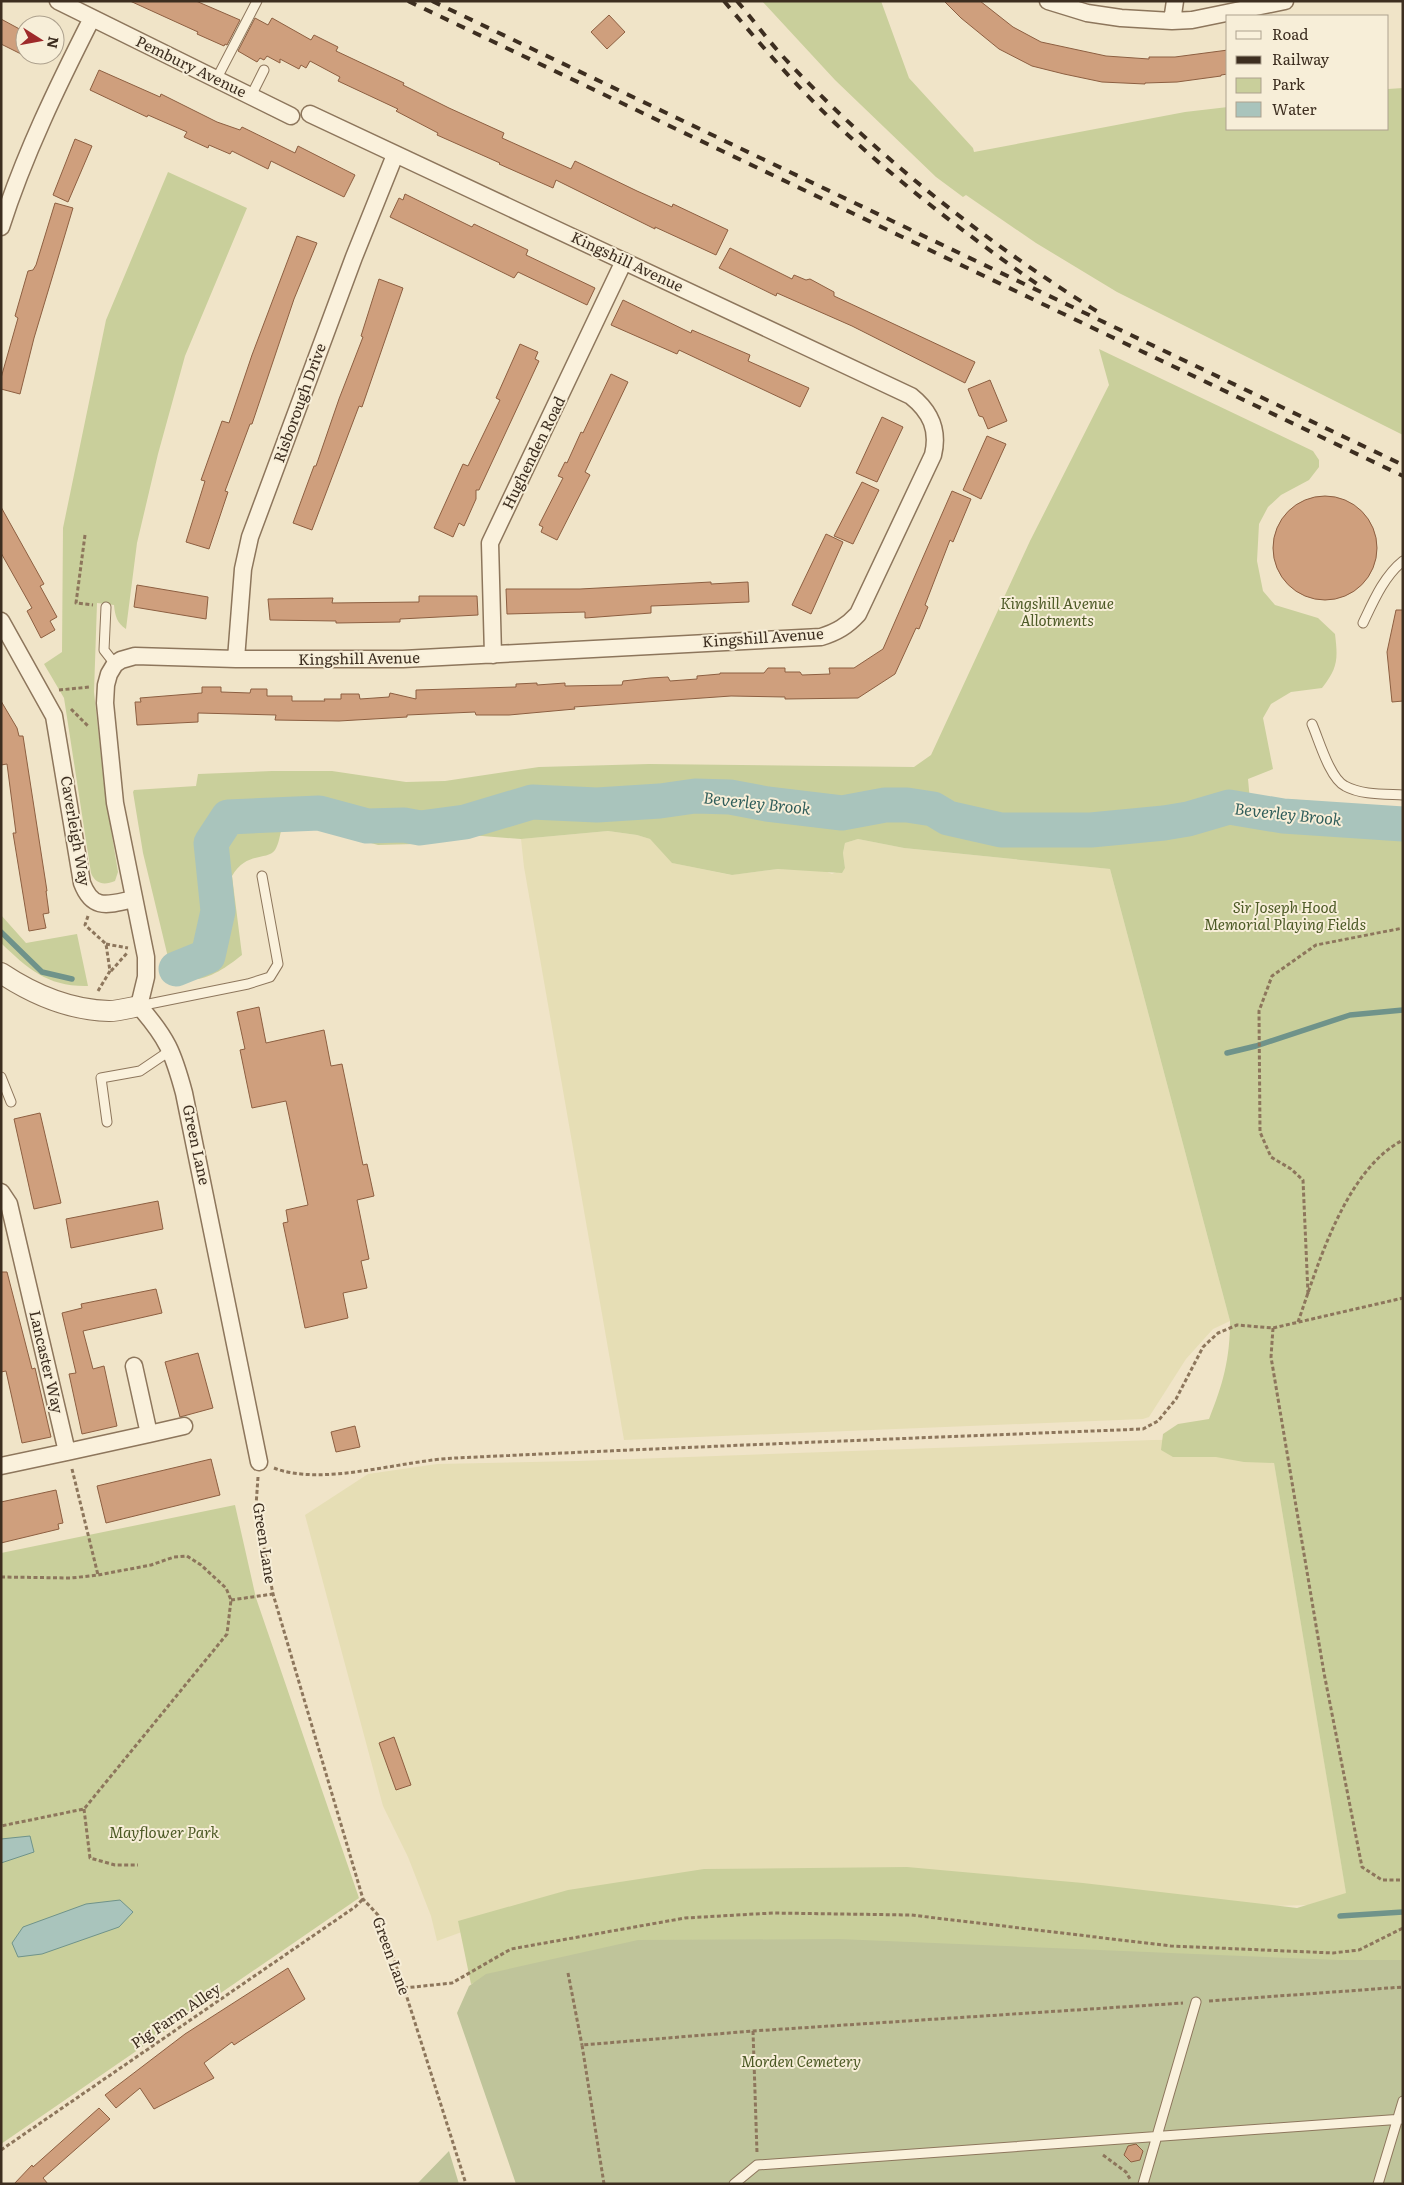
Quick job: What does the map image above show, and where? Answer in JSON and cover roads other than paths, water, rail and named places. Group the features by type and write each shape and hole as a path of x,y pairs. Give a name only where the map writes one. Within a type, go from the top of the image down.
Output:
{"street":[{"name":"Pembury Avenue","path":"58,1 291,116"},
{"path":"1048,1 1087,13 1121,18 1172,21 1192,20 1285,1"},
{"path":"1172,21 1175,1"},
{"path":"1,227 45,116 92,18"},
{"name":"Kingshill Avenue","path":"115,664 135,656 236,659 403,659 821,637 836,632 848,625 858,614 933,455 936,443 935,431 930,415 911,396 310,114"},
{"name":"Risborough Drive","path":"236,659 243,568 250,537 354,257 395,155"},
{"name":"Hughenden Road","path":"493,655 490,543 624,261"},
{"name":"Caverleigh Way","path":"1,621 54,716 82,883 87,896 93,901 111,903 134,899"},
{"path":"1,973 47,999 96,1010 110,1011 139,1006 146,977 146,957 115,803 104,703 106,685 115,664"},
{"name":"Green Lane","path":"139,1006 158,1028 171,1050 190,1116 259,1462"},
{"name":"Lancaster Way","path":"1,1192 9,1204 67,1452"},
{"path":"134,1366 149,1434"},
{"path":"1,1466 184,1426"}],"lane":[{"path":"217,78 257,1"},
{"path":"251,96 264,70"},
{"path":"1363,623 1372,602 1395,567 1403,561"},
{"path":"106,608 104,650 115,664"},
{"path":"1312,724 1334,775 1344,786 1367,792 1403,795"},
{"path":"139,1006 248,984 270,977 278,964 262,876"},
{"path":"107,1122 101,1078 140,1071 171,1050"},
{"path":"1,1076 11,1102"},
{"path":"1143,2184 1196,2002"},
{"path":"1378,2184 1400,2119 1403,2101"},
{"path":"734,2184 757,2166 1075,2141 1400,2119"}],"water":[{"path":"30,1836 34,1852 1,1863 1,1839"},
{"path":"120,1900 133,1912 119,1927 42,1954 18,1957 12,1943 23,1927 86,1904"}],"waterway":[{"name":"Beverley Brook","path":"176,969 208,956 218,911 211,843 228,817 319,813 367,826 404,825 420,828 465,822 532,802 597,805 660,801 695,796 730,797 767,804 842,813 885,805 907,805 933,809 948,818 1001,830 1091,830 1164,823 1188,819 1229,807 1283,816 1403,824"},
{"name":"Beverley Brook","path":"1,932 42,972 72,979"},
{"path":"1227,1053 1256,1046 1350,1015 1403,1010"},
{"path":"1340,1916 1403,1912"}],"railway":[{"path":"408,1 1403,476"},
{"path":"432,1 1403,465"},
{"path":"724,1 792,80 860,146 934,208 1037,284"},
{"path":"737,1 788,62 860,133 898,166 977,230 1060,288 1103,315"}],"park label":[{"name":"Kingshill Avenue Allotments","path":"1057,612"},
{"name":"Sir Joseph Hood Memorial Playing Fields","path":"1285,916"},
{"name":"Mayflower Park","path":"164,1833"},
{"name":"Morden Cemetery","path":"801,2062"}]}
